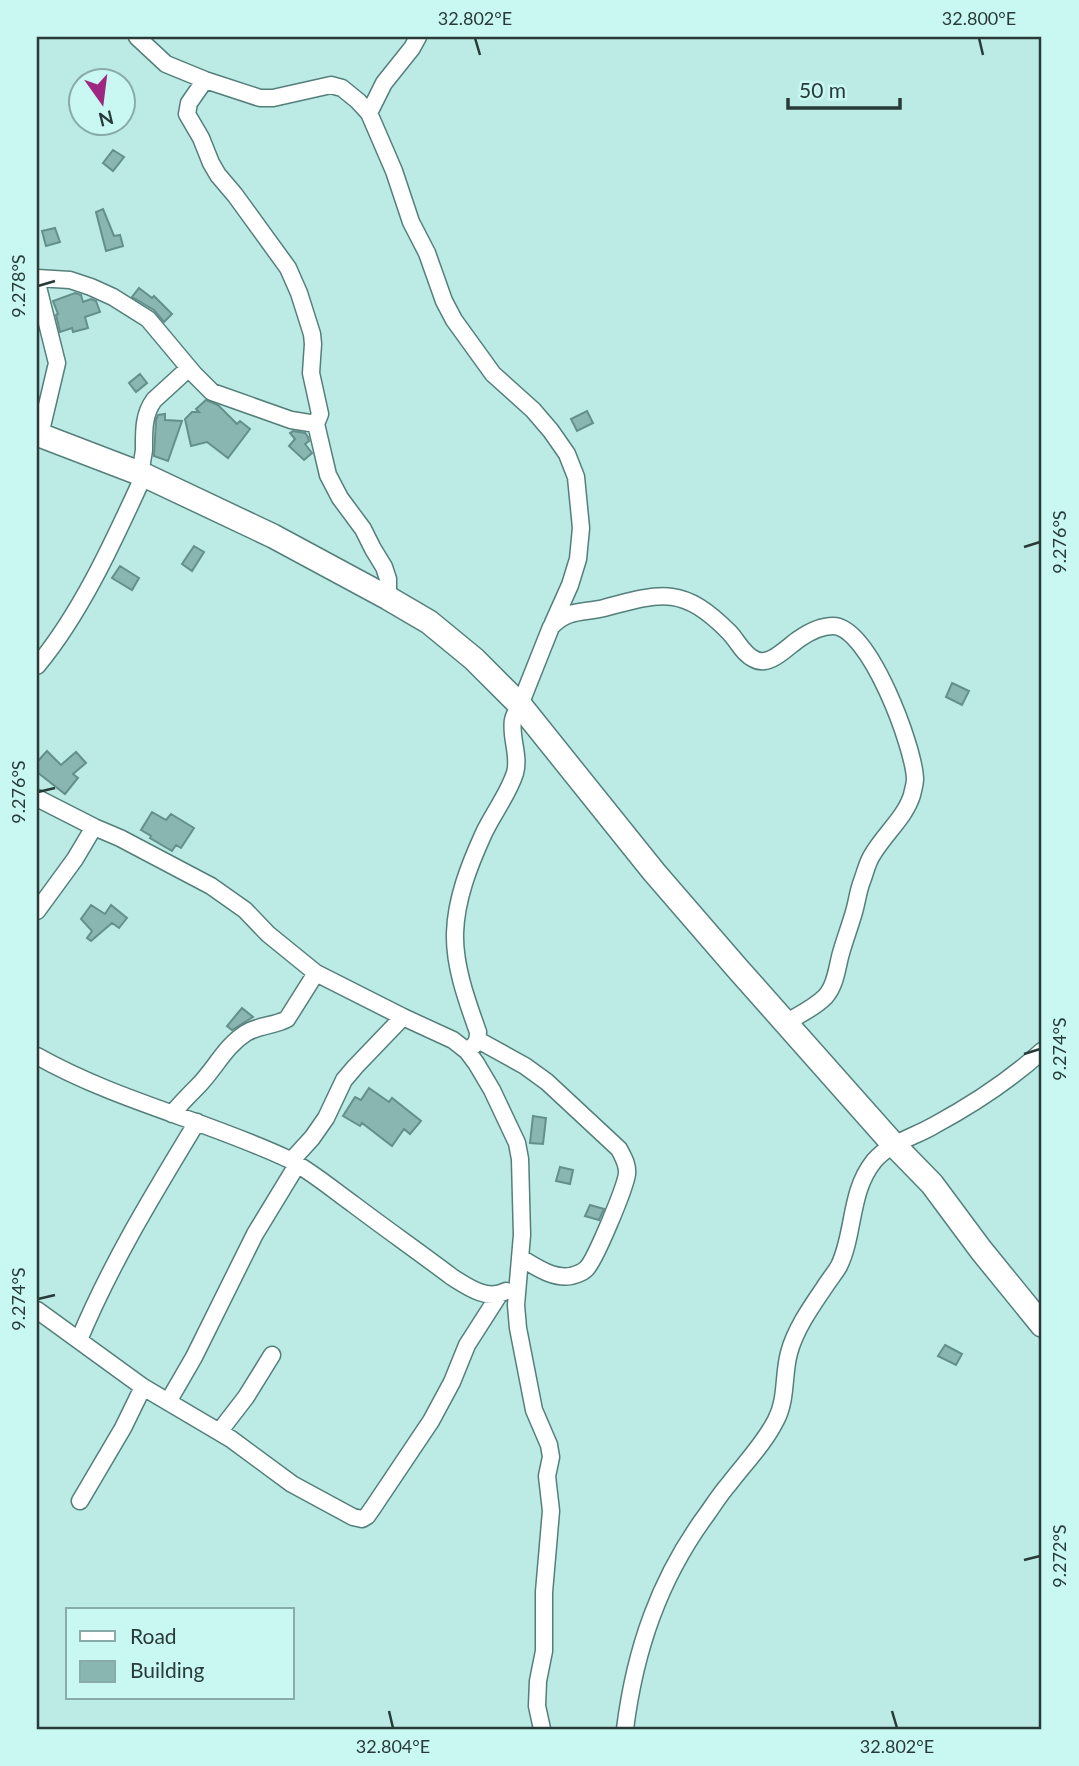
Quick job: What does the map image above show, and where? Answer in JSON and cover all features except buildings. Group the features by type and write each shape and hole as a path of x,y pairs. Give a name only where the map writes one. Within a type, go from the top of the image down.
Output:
{"street":[{"path":"137,37 166,64 260,98 273,98 331,85 342,88 358,101 369,113 394,171 411,222 427,253 444,301 454,320 493,374 533,410 551,431 567,454 576,477 581,528 578,559 570,585 514,717 512,727 516,771 468,871 457,909 455,935 459,968 478,1032 473,1045 476,1063 517,1143 520,1159 522,1235 516,1305 518,1328 534,1410 549,1445 551,1457 547,1476 551,1511 545,1584 544,1651 538,1681 537,1706 542,1729"},
{"path":"369,113 384,83 418,37"},
{"path":"205,80 189,103 187,114 218,175 288,268 299,293 312,334 311,373 320,414 316,424 328,475 384,567 388,579 388,598"},
{"path":"316,424 291,420 212,392 148,319 113,298 69,280 37,281 57,363 39,434 143,474 273,536 429,622 474,659 520,705 654,872 785,1023 932,1184 1042,1325"},
{"path":"37,666 89,586 122,523 143,474 144,431 150,406 189,368"},
{"path":"551,627 559,618 573,612 594,611 665,595 693,603 712,616 732,635 747,655 756,661 768,661 801,637 819,628 836,626 847,631 876,670 893,700 912,759 915,780 911,797 871,857 861,883 836,976 827,995 813,1007 785,1023"},
{"path":"37,798 211,886 245,910 268,934 316,973 453,1040 525,1066 547,1082 619,1149 626,1163 627,1175 609,1225 586,1270 561,1276 544,1271 521,1258"},
{"path":"37,911 75,859 94,827"},
{"path":"172,1114 232,1044 254,1029 287,1019 316,973"},
{"path":"167,1402 194,1357 255,1234 294,1163 326,1118 344,1080 403,1017"},
{"path":"625,1729 638,1655 662,1589 696,1528 761,1445 776,1419 783,1401 789,1352 807,1315 839,1265 846,1245 852,1211 861,1185 874,1161 894,1145 932,1127 998,1087 1042,1051"},
{"path":"37,1056 65,1072 101,1087 251,1143 294,1163 471,1289 486,1294 499,1294 519,1281"},
{"path":"79,1340 111,1270 197,1122"},
{"path":"37,1310 143,1387 231,1439 292,1485 352,1517 362,1519 372,1509 431,1421 467,1345 499,1294"},
{"path":"219,1432 246,1397 272,1355"},
{"path":"80,1501 123,1429 143,1387"}]}
